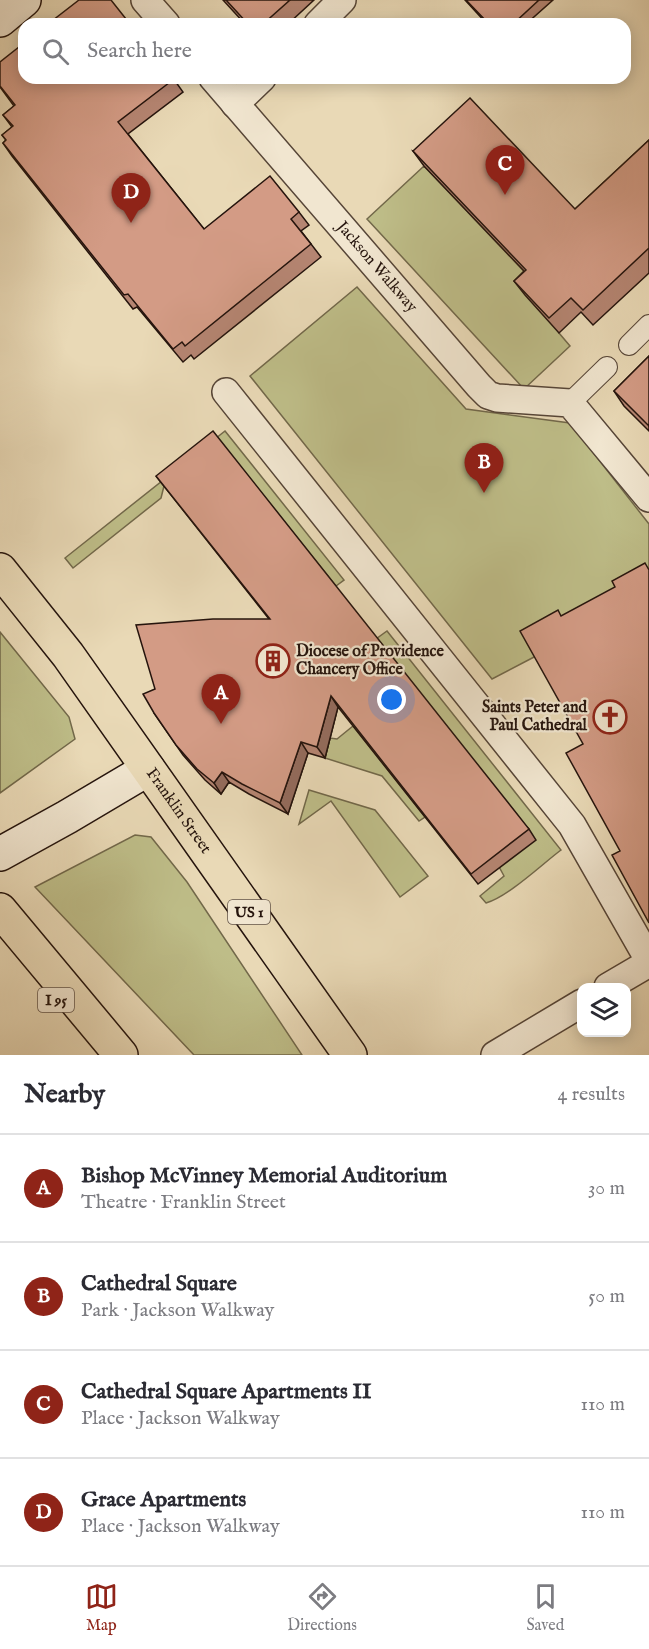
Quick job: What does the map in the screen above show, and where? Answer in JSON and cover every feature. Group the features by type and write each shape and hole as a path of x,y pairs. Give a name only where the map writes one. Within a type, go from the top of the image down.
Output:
{"main road":[{"path":"0,20 24,0"},
{"name":"Franklin Street","path":"0,570 68,655 350,1055"},
{"path":"0,854 148,769"},
{"path":"0,910 121,1055"},
{"name":"I 95","path":"0,945 111,1055"}],"street":[{"path":"145,0 161,18"},
{"path":"324,18 342,0"},
{"name":"Jackson Walkway","path":"218,84 488,395 497,398 570,403"},
{"path":"235,104 256,84"},
{"path":"629,345 649,325"},
{"path":"606,367 570,403 649,498"},
{"path":"226,392 572,825 649,962 615,983"},
{"path":"495,1055 577,1006"}],"shaded area":[{"path":"424,166 536,284 559,333 570,346 524,389 367,219"},
{"path":"357,287 466,409 570,423 649,524 649,577 536,656 492,679 250,376"},
{"path":"225,431 344,580 336,586 220,442 164,486 161,498 73,568 65,558"},
{"path":"387,631 561,850 515,887 486,903 480,896 504,876 376,639"},
{"path":"0,632 69,717 75,739 0,793"},
{"path":"353,726 425,817 419,821 382,776 325,758 330,738 337,739"},
{"path":"309,790 375,810 428,876 400,897 331,801 299,824"},
{"path":"135,835 151,837 187,882 302,1055 194,1055 35,887"}],"building":[{"path":"79,0 111,0 125,18 56,18"},
{"path":"226,0 290,0 270,18 242,18"},
{"path":"466,0 539,0 520,18 483,18"},
{"path":"18,48 18,84 167,84 118,122 204,229 270,176 299,212 291,219 311,244 185,346 182,342 173,349 128,294 124,295 3,143 6,140 2,135 13,126 3,115 15,105 0,86 0,62"},
{"path":"470,98 575,209 649,140 649,248 583,310 571,298 549,318 514,281 526,270 413,151"},
{"path":"649,356 649,426 614,391"},
{"name":"Diocese of Providence Chancery Office","path":"213,431 529,829 471,874 331,696 317,747 301,742 280,803 222,772 214,783 197,769 176,745 154,713 143,694 155,689 136,625 213,619 270,619 156,476"},
{"name":"Saints Peter and Paul Cathedral","path":"645,563 649,570 649,923 612,855 620,851 566,753 583,744 520,631 558,610 561,616 615,587 612,581"}],"place":[{"name":"Cathedral Square Apartments II","path":"505,195"},
{"name":"Grace Apartments","path":"131,223"},
{"name":"Cathedral Square","path":"484,493"},
{"name":"Diocese of Providence Chancery Office","path":"273,661"},
{"name":"Saints Peter and Paul Cathedral","path":"610,717"},
{"name":"Bishop McVinney Memorial Auditorium","path":"221,724"}]}
